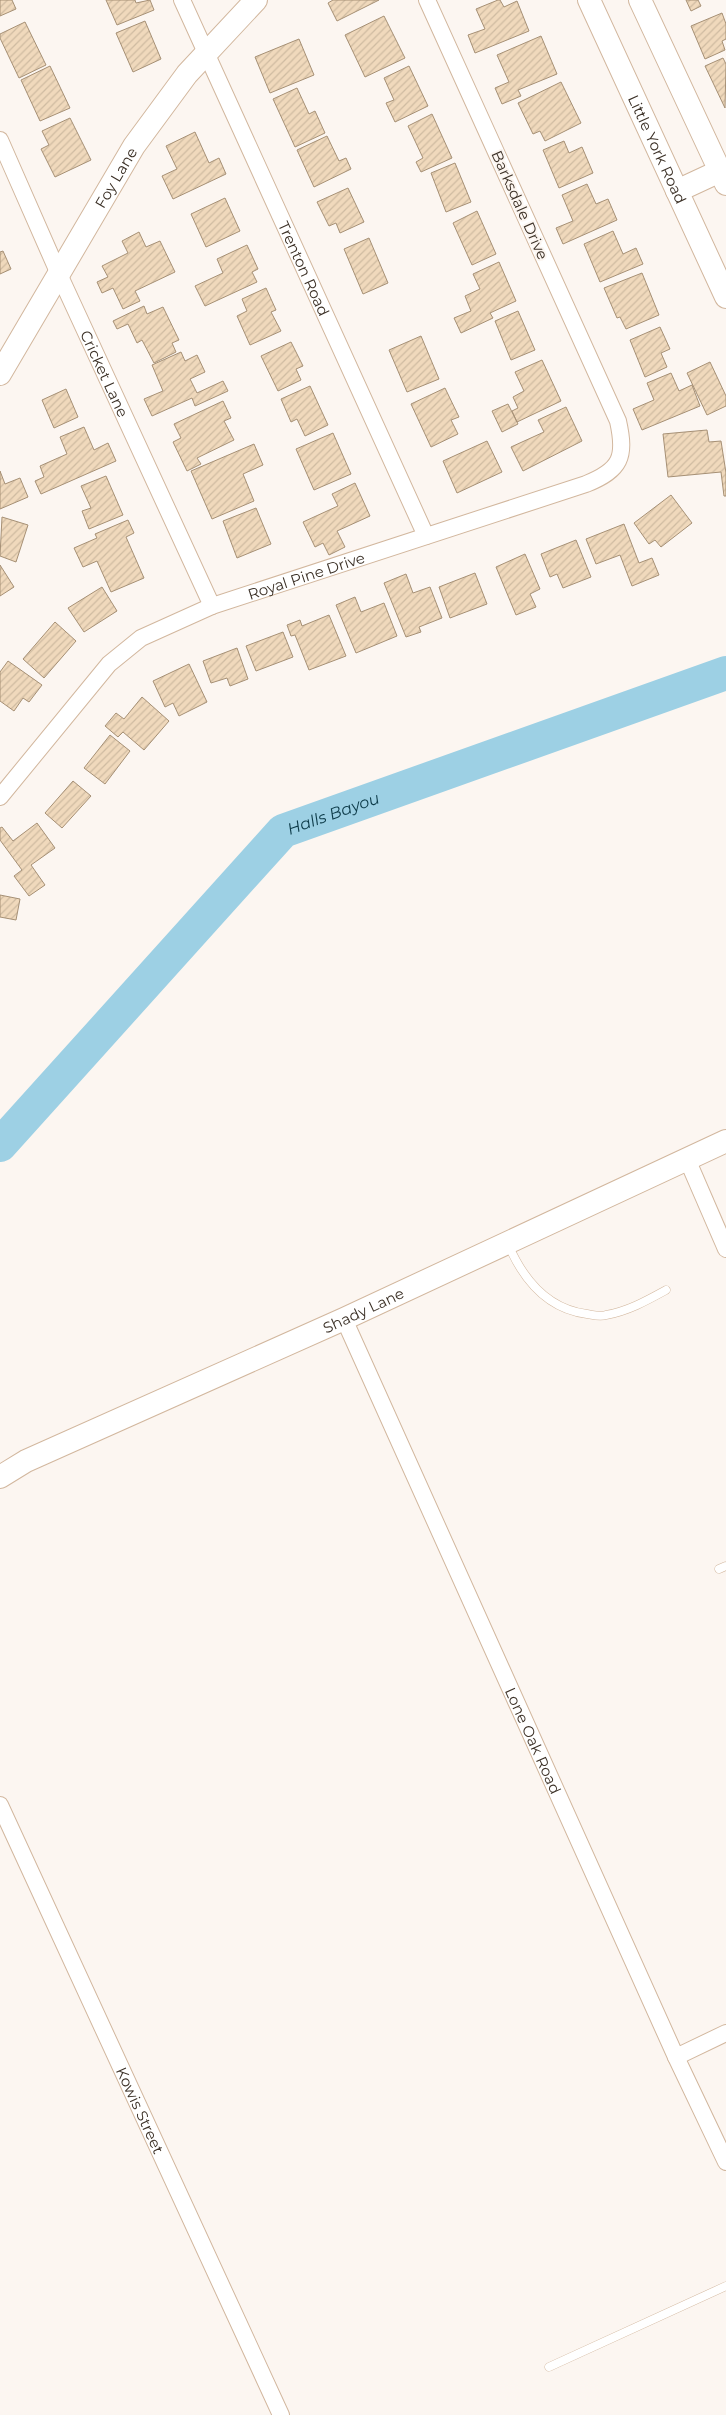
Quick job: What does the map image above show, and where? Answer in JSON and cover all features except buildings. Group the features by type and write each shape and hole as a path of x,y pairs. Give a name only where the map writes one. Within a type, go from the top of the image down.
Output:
{"street":[{"name":"Trenton Road","path":"182,0 426,536"},
{"name":"Foy Lane","path":"0,374 58,272 134,146 177,87 256,0"},
{"name":"Barksdale Drive","path":"427,0 613,409"},
{"name":"Little York Road","path":"589,0 726,297"},
{"path":"640,0 723,178 678,191"},
{"name":"Cricket Lane","path":"0,140 58,272 212,606"},
{"name":"Royal Pine Drive","path":"0,797 109,664 141,638 212,606 605,477 618,464 623,444 618,421 613,409"},
{"name":"Shady Lane","path":"0,1477 26,1460 344,1319 726,1142"},
{"path":"688,1159 721,1222 726,1249"},
{"name":"Lone Oak Road","path":"344,1319 676,2057 726,2162"},
{"name":"Kowis Street","path":"0,1806 281,2415"},
{"path":"676,2057 726,2033"}],"lane":[{"path":"507,1242 517,1264 531,1284 550,1300 572,1312 604,1316 635,1307 666,1290"},
{"path":"549,2367 726,2286"}],"waterway":[{"name":"Halls Bayou","path":"0,1145 283,831 726,673"}]}
